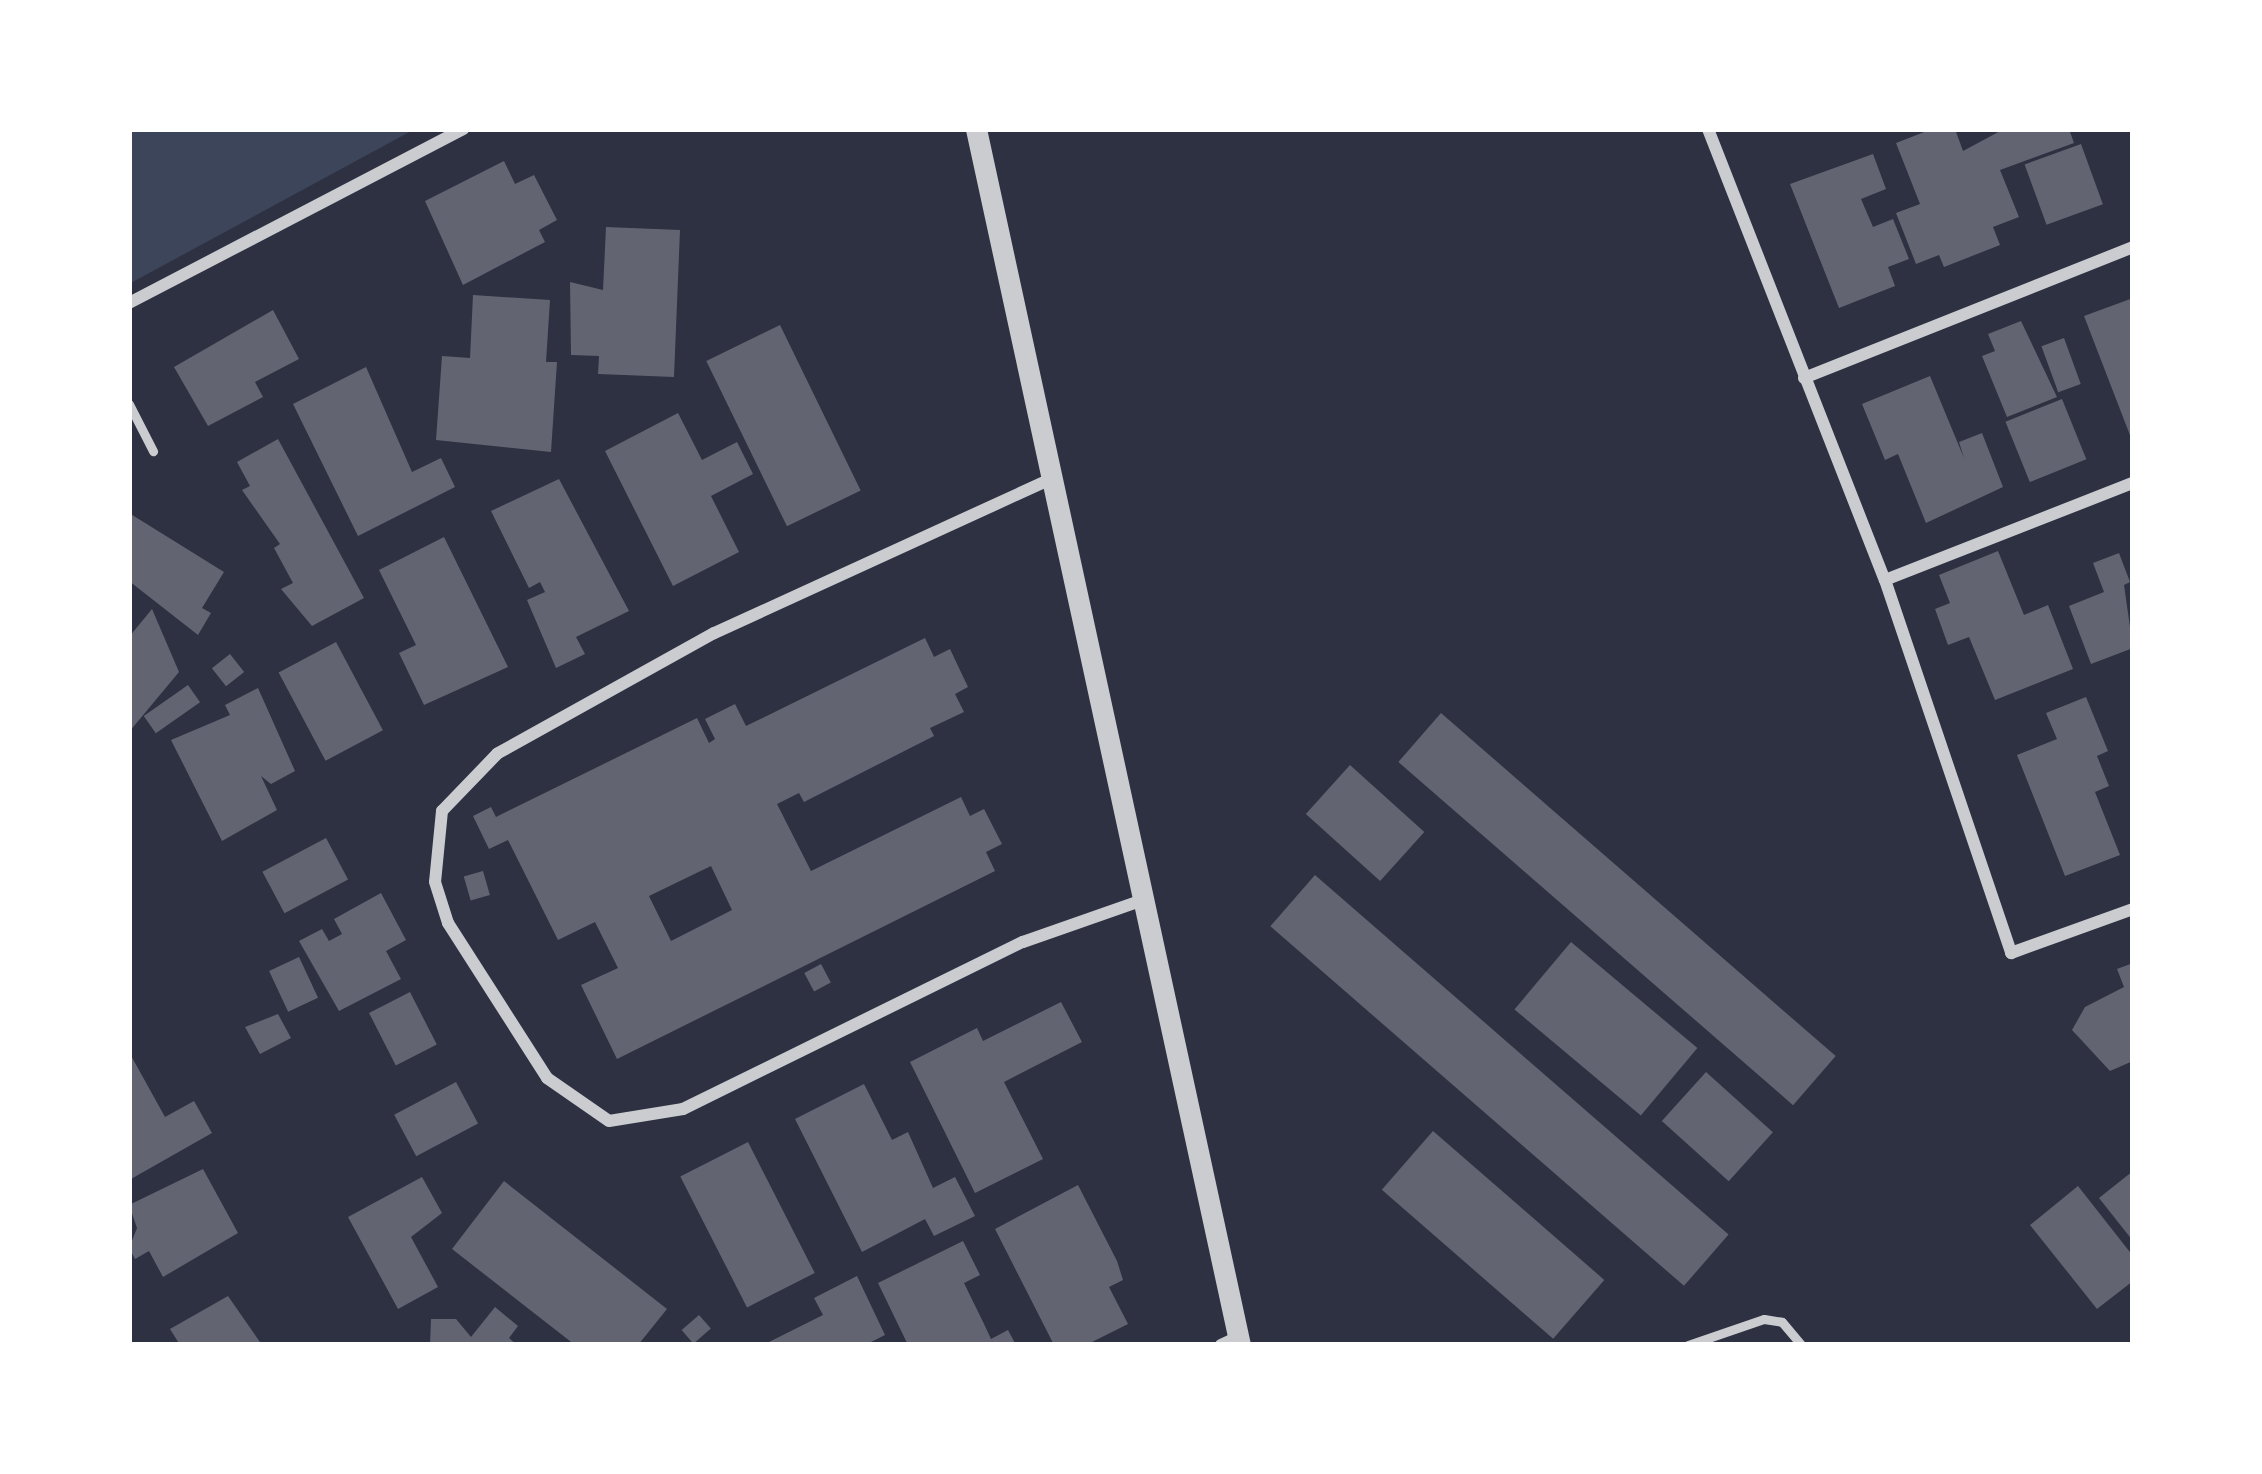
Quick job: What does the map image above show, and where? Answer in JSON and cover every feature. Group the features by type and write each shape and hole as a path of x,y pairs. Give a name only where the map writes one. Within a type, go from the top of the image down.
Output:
{"street":[{"path":"129,303 463,129"},
{"path":"976,129 1233,1342"},
{"path":"1708,129 1885,580 2012,953 2133,909"},
{"path":"1804,378 2133,247"},
{"path":"1053,478 714,633 497,754 442,811 435,882 448,923 547,1078 608,1120 683,1109 1023,942 1143,900"},
{"path":"1885,580 2133,483"}],"lane":[{"path":"129,404 153,451"},
{"path":"1688,1345 1764,1318 1782,1322 1802,1345"}],"shaded area":[{"path":"129,129 415,129 129,284"}],"building":[{"path":"1932,129 1955,129 1963,151 2004,129 2069,129 2074,143 2000,170 2019,217 1993,227 2000,245 1944,267 1939,255 1916,264 1896,213 1920,204 1896,143"},
{"path":"2081,144 2103,204 2047,225 2025,165"},
{"path":"1873,154 1886,189 1861,199 1873,227 1893,219 1909,259 1888,267 1895,286 1839,308 1790,184"},
{"path":"504,161 515,184 534,175 557,220 539,230 545,242 463,285 425,201"},
{"path":"606,227 680,230 674,377 598,374 599,356 571,355 570,282 603,290"},
{"path":"473,295 550,300 546,362 557,362 551,452 436,440 442,356 470,358"},
{"path":"2133,298 2133,443 2084,316"},
{"path":"273,310 299,359 255,382 263,397 208,426 174,367"},
{"path":"2021,321 2057,397 2007,417 1982,356 1995,351 1988,334"},
{"path":"780,325 861,490 787,526 706,361"},
{"path":"2064,338 2081,384 2058,392 2041,346"},
{"path":"366,367 412,472 441,458 455,487 358,536 293,404"},
{"path":"1930,376 1964,458 1959,442 1982,433 2003,487 1926,523 1898,454 1885,460 1862,404"},
{"path":"2062,399 2086,459 2030,482 2005,422"},
{"path":"678,413 702,460 737,442 753,474 711,496 739,552 673,586 605,451"},
{"path":"278,439 364,598 312,626 281,589 293,583 274,548 280,544 242,490 250,486 237,462"},
{"path":"559,479 629,611 576,637 585,654 556,668 527,600 545,592 540,582 529,588 491,511"},
{"path":"129,513 224,572 202,608 211,613 198,635 129,581"},
{"path":"444,537 508,667 424,705 399,653 416,645 379,570"},
{"path":"1998,551 2024,615 2048,605 2073,669 1995,700 1969,637 1948,645 1935,609 1950,603 1939,575"},
{"path":"2119,553 2130,582 2124,585 2133,648 2091,664 2069,606 2104,592 2093,563"},
{"path":"152,609 179,672 129,732 129,637"},
{"path":"925,638 934,657 950,649 968,687 955,694 964,712 930,728 934,736 804,802 799,793 777,804 811,871 961,797 970,816 984,809 1002,844 986,852 995,871 617,1059 581,985 618,968 595,922 558,940 508,840 489,849 473,816 491,807 496,817 697,718 709,743 715,739 705,719 735,704 746,726","holes":["711,866 732,910 671,941 649,896"]},
{"path":"336,642 383,730 326,761 279,673"},
{"path":"230,654 244,672 226,686 212,668"},
{"path":"188,685 200,702 156,733 144,716"},
{"path":"258,688 295,771 271,784 261,776 277,810 222,841 171,740 230,715 225,705"},
{"path":"2086,697 2108,751 2097,756 2109,786 2095,792 2120,855 2065,876 2017,755 2057,739 2046,713"},
{"path":"1441,713 1836,1056 1793,1105 1398,762"},
{"path":"1350,765 1424,832 1380,881 1306,814"},
{"path":"326,838 348,879 284,913 262,872"},
{"path":"483,871 490,895 471,901 464,877"},
{"path":"1315,875 1729,1235 1684,1286 1270,926"},
{"path":"381,893 406,940 386,951 401,979 339,1011 299,941 322,929 329,941 342,934 334,919"},
{"path":"1571,942 1697,1048 1641,1115 1514,1009"},
{"path":"299,957 318,998 288,1012 269,971"},
{"path":"2133,963 2133,1061 2110,1071 2072,1030 2085,1007 2124,987 2117,969"},
{"path":"821,964 831,983 814,991 804,973"},
{"path":"410,992 437,1045 396,1065 369,1013"},
{"path":"1061,1002 1082,1042 1004,1082 1043,1159 975,1193 910,1062 977,1028 983,1041"},
{"path":"278,1014 291,1038 260,1054 245,1027"},
{"path":"129,1052 165,1117 194,1101 212,1133 131,1179"},
{"path":"1706,1072 1773,1132 1729,1181 1662,1121"},
{"path":"456,1082 478,1123 416,1156 394,1115"},
{"path":"864,1084 892,1140 908,1132 933,1188 955,1177 975,1216 934,1236 925,1219 862,1252 795,1119"},
{"path":"1433,1131 1604,1280 1553,1339 1382,1190"},
{"path":"748,1142 815,1273 747,1307 680,1177"},
{"path":"203,1169 238,1233 163,1277 149,1251 135,1259 129,1248 137,1228 129,1205"},
{"path":"2133,1171 2133,1241 2099,1198"},
{"path":"422,1177 442,1213 411,1237 438,1287 398,1309 348,1217"},
{"path":"504,1181 667,1309 638,1345 575,1345 452,1249"},
{"path":"1078,1185 1117,1261 1123,1280 1109,1287 1128,1324 1086,1345 1054,1345 995,1229"},
{"path":"2078,1186 2133,1256 2133,1281 2097,1309 2030,1225"},
{"path":"963,1241 980,1275 964,1283 991,1339 1008,1330 1016,1345 908,1345 878,1283"},
{"path":"857,1276 885,1335 865,1345 763,1345 823,1315 814,1298"},
{"path":"228,1296 262,1345 180,1345 170,1329"},
{"path":"495,1307 518,1326 509,1338 517,1345 430,1345 431,1319 456,1319 471,1337"},
{"path":"699,1315 711,1329 693,1344 682,1330"}]}
